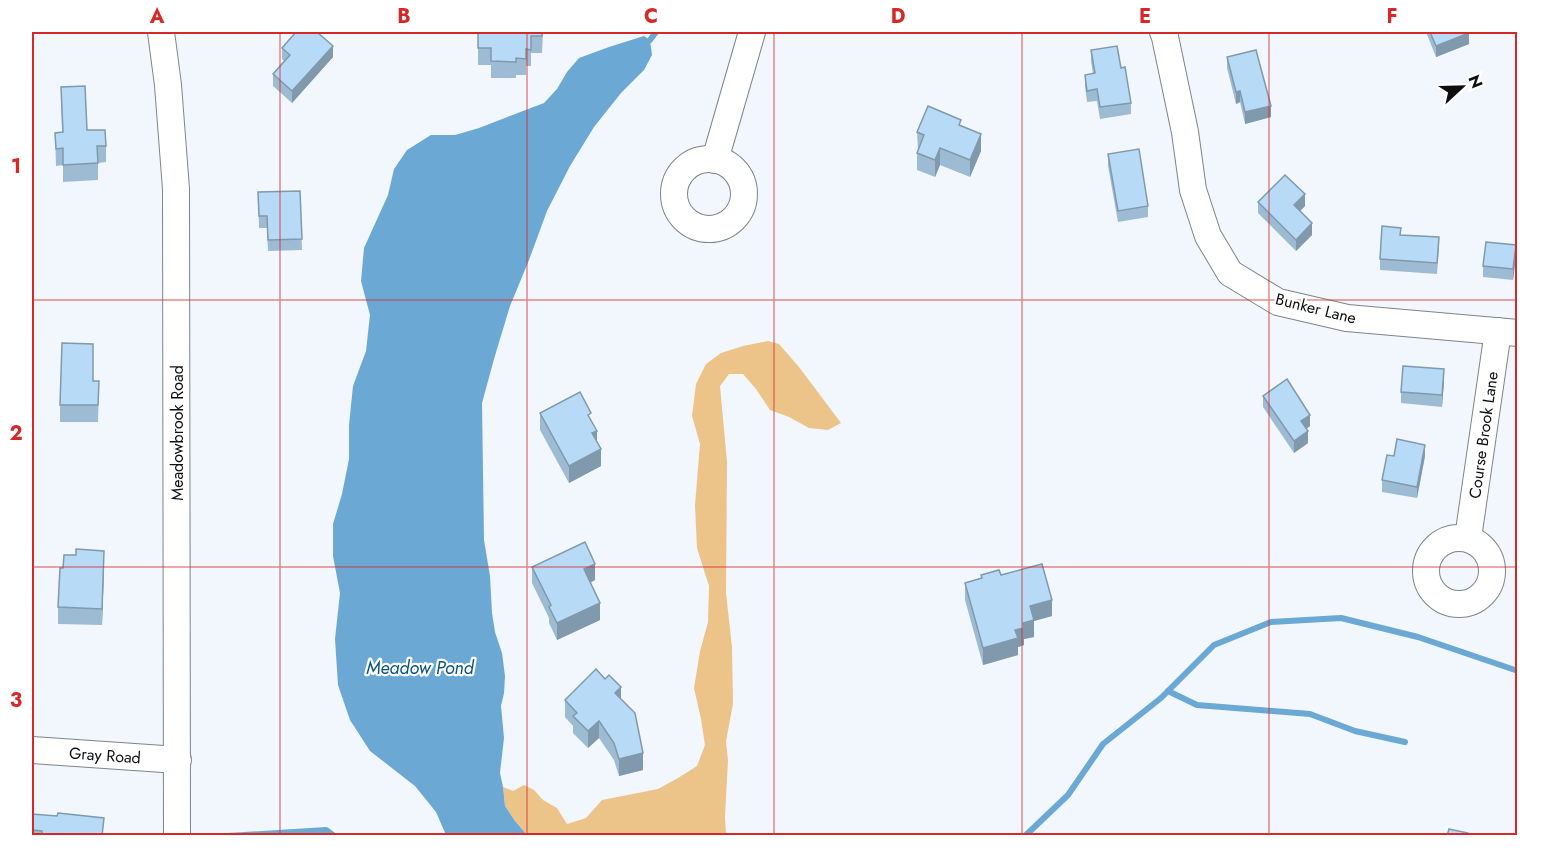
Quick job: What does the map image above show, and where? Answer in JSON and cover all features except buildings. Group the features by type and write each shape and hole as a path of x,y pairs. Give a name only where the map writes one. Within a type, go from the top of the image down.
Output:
{"street":[{"name":"Meadowbrook Road","path":"161,32 169,92 176,189 177,836"},
{"path":"715,160 752,32"},
{"name":"Bunker Lane","path":"1163,32 1185,132 1193,190 1208,236 1230,273 1278,302 1347,318 1508,332"},
{"name":"Course Brook Lane","path":"1468,538 1508,332"},
{"name":"Gray Road","path":"32,750 178,760"}],"shaded area":[{"path":"768,341 779,344 841,423 828,430 809,428 770,410 743,374 729,374 720,386 727,462 726,593 732,647 733,704 726,741 728,760 726,835 527,835 505,806 503,787 513,791 524,785 534,790 543,800 557,808 567,824 586,818 602,800 658,789 697,766 705,745 694,688 700,651 708,622 709,586 697,548 695,505 700,444 692,416 696,384 706,364 721,353"}],"water":[{"name":"Meadow Pond","path":"644,36 650,40 652,55 644,70 621,93 594,127 570,166 547,211 510,306 482,403 484,540 490,576 492,613 505,676 501,706 504,738 500,773 505,806 527,835 446,835 436,812 415,786 370,751 350,720 338,685 335,639 340,593 333,556 333,524 349,459 349,425 353,386 366,351 370,315 361,281 364,248 388,195 394,169 407,150 431,135 455,135 544,103 579,58"}],"waterway":[{"path":"650,40 656,32"},
{"path":"1025,836 1068,795 1103,744 1161,698 1214,645 1271,622 1341,618 1418,637 1518,671"},
{"path":"1168,691 1197,705 1310,714 1355,731 1405,742"},
{"path":"228,836 326,830 334,836"}]}
